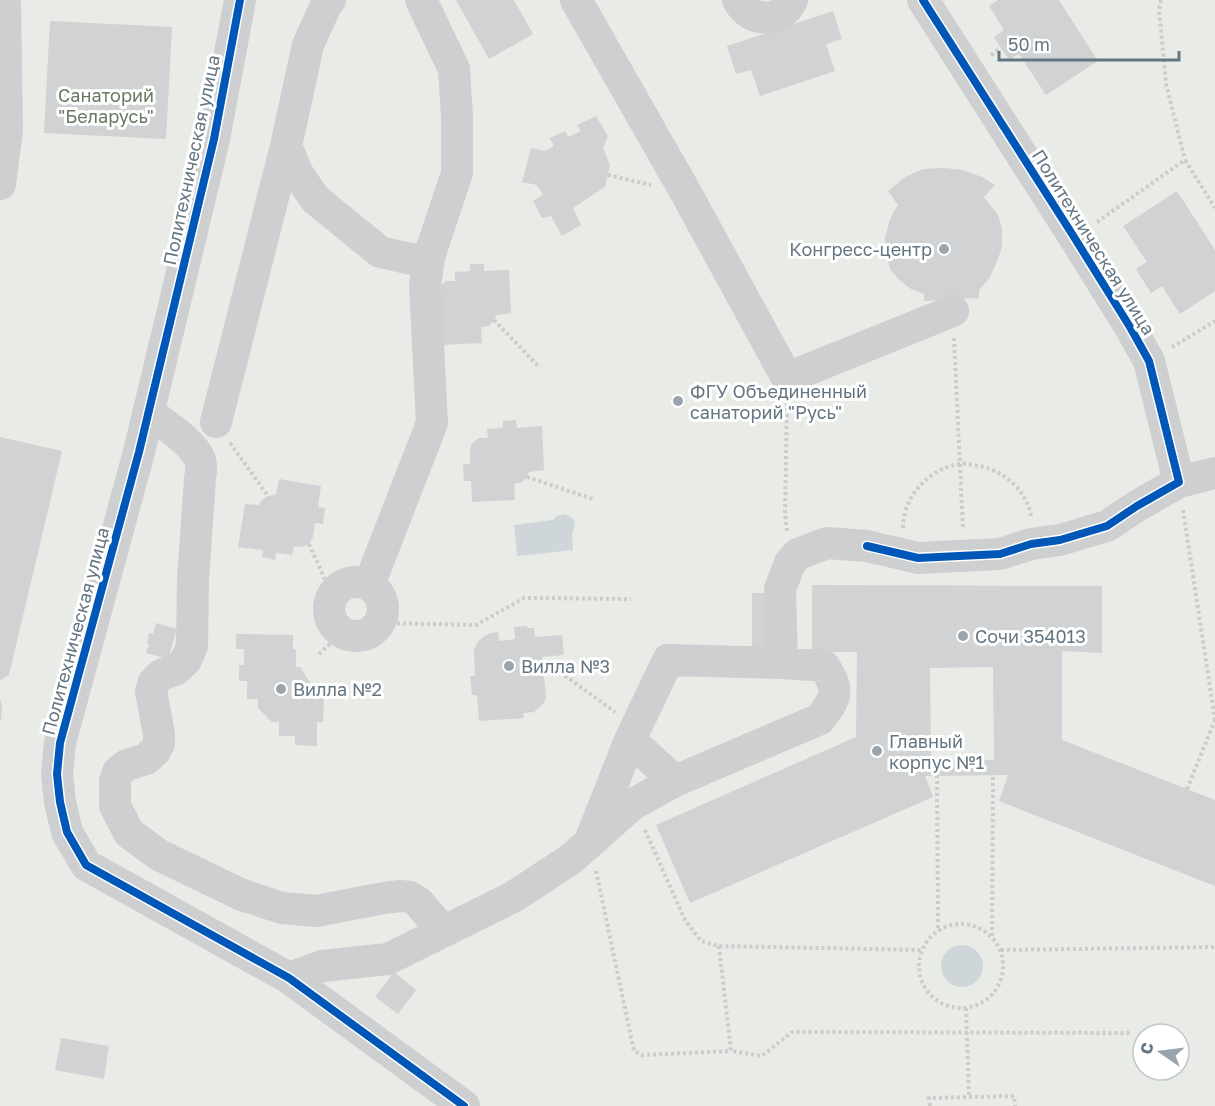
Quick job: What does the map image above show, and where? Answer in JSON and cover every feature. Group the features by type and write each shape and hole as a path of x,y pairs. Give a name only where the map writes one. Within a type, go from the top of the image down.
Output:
{"street":[{"path":"0,184 7,130 5,0"},
{"name":"Политехническая улица","path":"240,0 214,139 139,452 60,743 57,774 60,802 67,832 86,864 289,978 464,1106"},
{"path":"216,422 286,146 308,45 330,0"},
{"path":"369,585 432,423 425,286 429,257 457,173 454,69 421,0"},
{"path":"576,0 787,378 953,311"},
{"path":"738,0 746,11 761,18 778,15 795,1"},
{"name":"Политехническая улица","path":"923,0 1074,237 1149,361 1179,482"},
{"path":"286,146 298,174 315,199 380,252 411,260 429,257"},
{"path":"148,412 175,432 196,452 201,463 193,579 192,646 182,665 161,675 154,682 151,691 159,734 159,743 155,751 146,759 127,765 118,772 115,781 115,806 129,833 159,855 242,895 272,905 316,911 384,897 410,897 419,903 442,931"},
{"path":"782,663 780,589 790,563 798,554 827,543 867,546 918,558 1000,554 1031,544 1060,540 1107,526 1179,482 1215,473"},
{"path":"359,581 369,585 377,592 382,602 383,613 379,623 371,633 362,636 352,637 342,633 334,627 329,616 332,595 339,587 349,583 359,581"},
{"path":"289,978 322,966 388,959 513,897 571,859 633,804 675,781 820,719 834,700 834,682 824,666 668,660 633,734 590,841"},
{"path":"633,734 675,781"}],"path":[{"path":"1161,0 1159,9 1166,84 1185,160 1215,208"},
{"path":"1074,237 1185,160"},
{"path":"953,311 964,556"},
{"path":"494,320 540,368"},
{"path":"1149,361 1215,321"},
{"path":"787,378 785,514 790,563"},
{"path":"216,422 268,496"},
{"path":"907,556 903,540 903,519 910,498 923,482 941,470 960,464 982,466 1002,474 1018,488 1029,507 1033,529 1031,544"},
{"path":"527,477 593,499"},
{"path":"1179,482 1215,720 1187,789"},
{"path":"309,544 332,595"},
{"path":"379,623 476,625 524,598 631,599"},
{"path":"318,654 342,633"},
{"path":"560,672 633,734"},
{"path":"937,775 939,931"},
{"path":"992,936 993,775"},
{"path":"633,804 685,920 701,941 719,946 922,950"},
{"path":"590,841 634,1051 642,1056 730,1051 762,1056 792,1032 1130,1033"},
{"path":"962,923 978,927 992,936 1001,950 1003,975 996,990 984,1001 966,1008 952,1007 938,1001 926,989 922,982 919,965 922,950 932,936 939,931 962,923"},
{"path":"719,946 730,1051"},
{"path":"1001,950 1215,947"},
{"path":"966,1008 969,1097"},
{"path":"930,1106 929,1098 1014,1096 1015,1106"}],"green space":[{"name":"ФГУ Объединенный санаторий \"Русь\"","path":"0,0 1215,0 1215,1106 0,1106"}],"shaded area":[{"path":"564,514 574,520 573,550 517,556 514,525 553,520"},
{"path":"962,945 977,951 983,966 977,981 962,987 947,981 941,966 947,951"}],"building":[{"path":"456,0 514,0 533,34 489,59"},
{"path":"998,0 1059,0 1098,61 1046,95 1019,54 1009,60 994,37 1004,30 989,6"},
{"path":"833,11 842,39 826,44 835,71 760,96 751,70 736,74 727,46"},
{"path":"50,21 172,27 166,139 44,133"},
{"path":"596,116 608,136 603,148 610,165 605,187 573,208 581,225 562,236 551,216 542,218 533,201 543,195 537,185 522,182 531,148 545,151 554,146 550,138 565,131 568,137 581,131 577,125"},
{"path":"923,169 963,170 995,185 984,197 998,215 1002,228 1002,247 989,279 979,290 979,298 924,301 924,294 911,289 890,269 885,239 889,222 898,205 888,191 905,177"},
{"path":"1177,191 1215,250 1215,291 1180,314 1162,286 1151,293 1136,269 1147,262 1123,226"},
{"path":"470,264 484,264 484,271 509,270 511,313 496,315 489,326 481,327 482,343 439,345 440,286 446,281 455,281 455,272 470,271"},
{"path":"516,420 517,428 542,426 544,470 529,472 522,482 514,484 515,500 472,502 471,481 464,481 463,464 470,464 471,445 479,438 488,438 487,429 503,428 503,421"},
{"path":"0,437 62,451 9,675 0,680"},
{"path":"279,479 321,486 318,507 325,508 323,524 315,523 313,537 309,544 302,547 294,546 292,555 276,553 275,560 262,557 263,550 238,547 245,504 259,505 268,496 276,495"},
{"name":"Главный корпус №1","path":"812,585 1102,586 1102,653 1062,651 1062,740 1215,800 1215,886 999,801 1008,775 925,776 933,797 690,903 656,825 856,737 857,652 812,652","holes":["993,667 994,760 931,761 930,668"]},
{"path":"752,593 777,593 777,652 752,652"},
{"path":"156,623 177,629 168,659 146,653 149,633 153,634"},
{"name":"Вилла №3","path":"527,626 527,628 534,628 535,637 562,635 564,655 542,657 546,697 544,703 534,712 523,713 524,718 479,721 477,695 472,695 470,676 475,676 474,650 477,643 483,637 498,632 499,641 515,639 514,627"},
{"name":"Вилла №2","path":"236,634 293,635 296,667 300,667 320,698 324,698 323,722 317,722 317,746 295,745 295,736 279,736 279,722 272,722 258,708 258,699 247,699 247,681 239,681 239,665 244,665 244,649 236,649"},
{"path":"0,699 2,705 1,721 0,721"},
{"path":"394,972 416,990 398,1014 375,997"},
{"path":"61,1038 109,1046 104,1079 55,1070"}],"cycle path":[{"path":"240,0 214,139 139,452 60,743 57,774 60,802 67,832 86,865 289,978 464,1106"},
{"path":"867,546 918,558 1000,554 1031,544 1060,540 1107,526 1179,482 1149,361 1074,237 923,0"}],"place":[{"name":"Конгресс-центр","path":"944,249"},
{"name":"ФГУ Объединенный санаторий \"Русь\"","path":"678,401"},
{"name":"Сочи 354013","path":"963,636"},
{"name":"Вилла №3","path":"509,666"},
{"name":"Вилла №2","path":"281,689"},
{"name":"Главный корпус №1","path":"877,751"}],"park label":[{"name":"Санаторий \"Беларусь\"","path":"106,106"}]}
